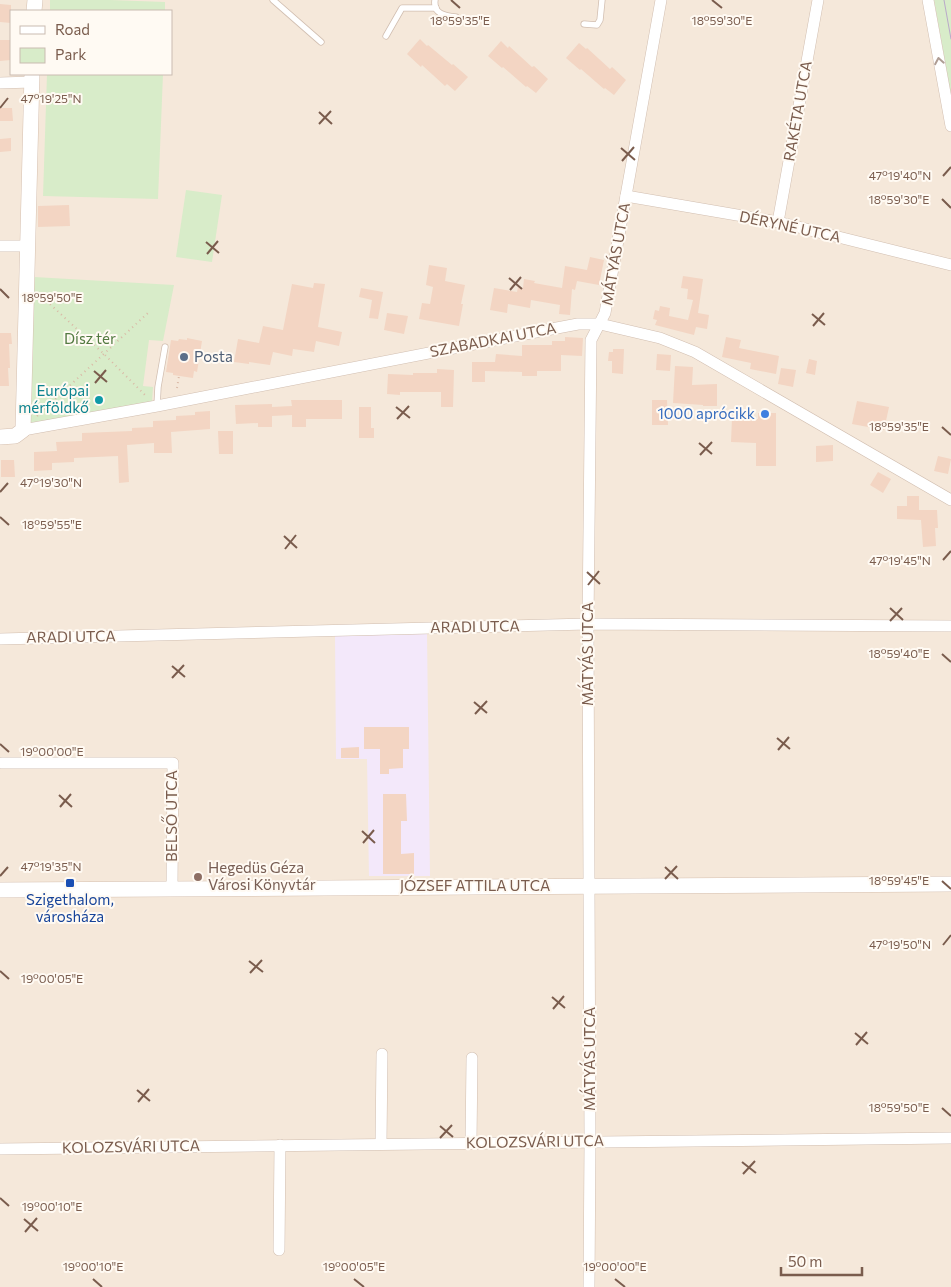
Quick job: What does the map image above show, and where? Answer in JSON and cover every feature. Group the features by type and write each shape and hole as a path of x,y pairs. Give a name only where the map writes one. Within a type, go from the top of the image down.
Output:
{"street":[{"name":"MÁTYÁS UTCA","path":"589,1287 588,624 591,340 605,314 661,0"},
{"name":"RAKÉTA UTCA","path":"778,222 818,0"},
{"path":"928,0 951,126"},
{"path":"0,83 32,78 23,430"},
{"name":"DÉRYNÉ UTCA","path":"626,196 778,222 951,265"},
{"path":"0,246 27,246"},
{"name":"SZABADKAI UTCA","path":"0,438 15,436 23,430 157,406 541,330 578,324 600,324 660,338 695,352 951,500"},
{"name":"ARADI UTCA","path":"0,639 588,624 951,626"},
{"name":"BELSŐ UTCA","path":"2,763 173,763 172,889"},
{"name":"JÓZSEF ATTILA UTCA","path":"0,890 951,884"},
{"path":"380,1144 382,1054"},
{"path":"471,1143 472,1058"},
{"name":"KOLOZSVÁRI UTCA","path":"0,1149 951,1138"},
{"path":"279,1250 280,1146"}],"lane":[{"path":"273,0 321,42"},
{"path":"435,0 437,11 445,16 456,17"},
{"path":"584,24 597,25 600,20 602,0"},
{"path":"386,36 402,8 436,8"},
{"path":"157,406 164,347"}],"path":[{"path":"26,282 157,406"},
{"path":"23,430 150,311"},
{"path":"177,388 179,376"}],"shaded area":[{"path":"0,0 934,0 951,95 951,1287 0,1287"},
{"path":"427,634 430,876 369,876 367,759 336,759 335,636"}],"green space":[{"path":"50,0 165,2 165,10 50,10"},
{"path":"934,0 951,0 951,95"},
{"path":"47,75 163,75 158,199 43,196"},
{"path":"186,190 222,195 212,262 176,257"},
{"name":"Dísz tér","path":"34,277 174,285 163,341 149,340 143,386 153,387 152,403 29,424"}],"building":[{"path":"0,4 11,5 10,23 0,22"},
{"path":"420,39 468,77 455,91 447,84 445,86 407,54"},
{"path":"0,40 10,40 10,60 0,61"},
{"path":"501,41 548,79 536,93 488,56"},
{"path":"579,43 610,69 612,67 626,80 614,95 566,58"},
{"path":"0,108 12,108 13,121 0,121"},
{"path":"11,138 11,151 0,152 0,139"},
{"path":"69,205 70,226 38,227 38,206"},
{"path":"590,257 604,260 599,285 577,281 575,290 572,289 570,315 559,314 560,305 531,300 530,308 508,304 507,313 490,310 494,288 517,292 518,287 523,288 524,279 535,281 534,283 562,288 565,266 587,270"},
{"path":"429,265 447,268 445,281 465,285 459,326 419,319 422,303 430,304 433,287 426,285"},
{"path":"683,276 703,279 698,313 709,315 707,329 696,327 694,335 655,325 657,320 653,319 655,310 659,311 660,306 670,308 669,316 688,320 693,300 687,299 688,289 681,288"},
{"path":"314,283 325,284 318,327 342,332 339,346 316,341 314,352 293,349 292,356 273,352 270,365 234,362 238,339 259,343 263,326 283,330 292,284 313,288"},
{"path":"361,288 383,292 378,319 369,318 372,300 359,297"},
{"path":"387,313 408,316 404,334 384,330"},
{"path":"0,333 11,333 12,344 9,344 10,368 8,368 9,386 0,386"},
{"path":"565,337 583,338 582,356 561,355 561,371 537,371 537,376 522,376 522,372 485,371 485,382 472,382 472,362 495,362 496,354 522,356 522,345 552,345 552,341 565,341"},
{"path":"726,337 741,340 739,348 779,356 776,374 750,369 751,363 722,357"},
{"name":"Posta","path":"187,338 202,341 197,372 194,371 193,378 166,372 171,340 187,340"},
{"path":"613,349 624,349 623,374 612,373 612,361 608,361 609,352 613,352"},
{"path":"657,354 671,355 670,371 656,370"},
{"path":"809,359 817,361 815,375 806,373"},
{"path":"675,366 693,367 692,385 717,384 717,406 673,403"},
{"path":"781,368 796,370 793,387 778,384"},
{"path":"437,369 454,370 453,407 441,407 441,392 400,392 400,395 387,394 388,374 413,375 413,373 437,373"},
{"path":"291,400 342,400 342,419 306,419 306,427 292,427 292,415 272,416 272,427 258,427 258,423 236,424 235,405 272,404 272,407 292,406"},
{"path":"652,400 667,400 668,425 652,425"},
{"path":"857,401 889,407 884,430 852,424"},
{"path":"359,407 371,407 371,428 374,428 374,438 359,438"},
{"path":"210,411 210,429 171,432 172,453 154,453 154,443 127,445 129,482 119,483 118,456 74,458 74,462 52,463 52,470 34,471 34,452 57,451 56,442 82,441 82,433 132,431 132,428 153,427 153,421 176,420 176,416 195,415 195,412"},
{"path":"758,413 776,413 776,466 756,466 756,443 731,442 732,418 758,419"},
{"path":"218,431 233,431 233,454 219,454"},
{"path":"833,445 833,461 816,462 816,446"},
{"path":"938,456 951,459 948,474 934,471"},
{"path":"1,460 14,460 15,477 1,477"},
{"path":"878,472 891,479 883,493 870,485"},
{"path":"907,496 919,496 919,510 937,510 936,546 923,547 921,520 897,519 897,506 907,506"},
{"path":"364,727 409,727 409,749 403,749 403,768 389,769 389,774 380,774 380,749 364,749"},
{"path":"359,747 359,758 341,758 341,748"},
{"path":"383,794 406,794 407,821 401,821 401,854 414,853 414,874 383,874"}],"tram line":[{"path":"944,0 951,39"}],"place":[{"name":"Posta","path":"184,357"},
{"name":"Európai mérföldkő","path":"99,400"},
{"name":"1000 aprócikk","path":"765,414"},
{"name":"Hegedüs Géza Városi Könyvtár","path":"198,877"},
{"name":"Szigethalom, városháza","path":"70,883"}]}
